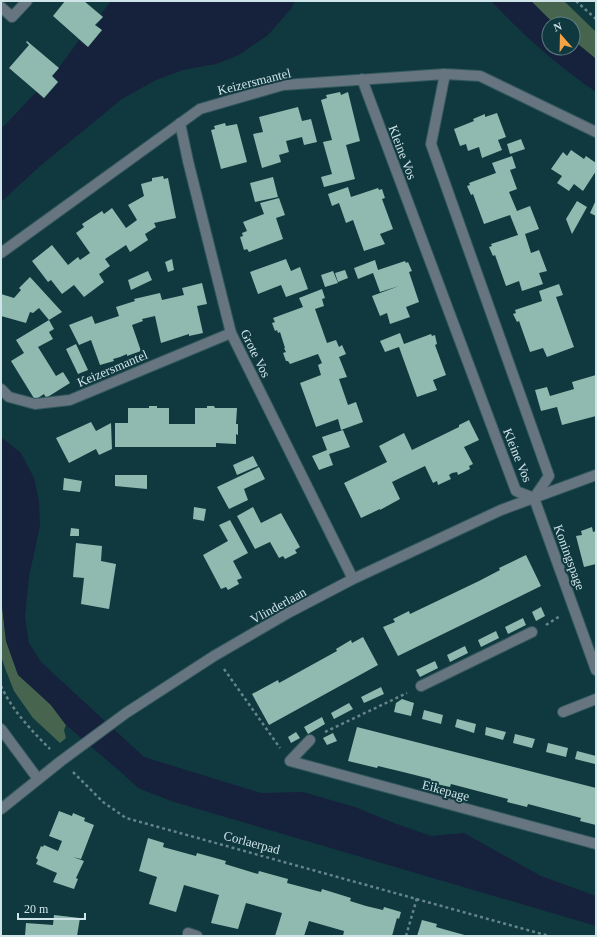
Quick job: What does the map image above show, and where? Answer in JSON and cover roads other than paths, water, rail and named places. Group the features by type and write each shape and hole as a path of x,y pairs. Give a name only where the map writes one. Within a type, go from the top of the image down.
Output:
{"street":[{"path":"1,7 12,17 28,1"},
{"name":"Keizersmantel","path":"1,253 200,108 283,85 445,74 480,76 596,132"},
{"name":"Kleine Vos","path":"362,79 516,491 534,498 549,476 431,144 445,74"},
{"name":"Grote Vos","path":"180,123 231,333 352,580"},
{"name":"Keizersmantel","path":"1,389 9,397 35,404 70,400 231,333"},
{"name":"Vlinderlaan","path":"1,809 61,761 126,713 214,656 288,613 352,580 501,510 596,475"},
{"name":"Koningspage","path":"534,498 575,608 596,670"},
{"path":"421,686 532,632"},
{"path":"563,712 596,699"},
{"path":"1,729 38,779"},
{"name":"Eikepage","path":"310,740 290,761 596,844"},
{"path":"188,936 188,934 197,936"}],"water":[{"path":"111,1 295,1 290,10 268,35 239,55 216,64 183,70 156,80 122,99 39,167 1,202 1,126 4,126 36,92 44,99 59,82 53,76 79,40 88,47 102,31 97,25 103,17 101,14"},
{"path":"491,1 531,1 546,16 541,16 541,50"},
{"path":"581,47 596,59 596,92 548,56 581,56"},
{"path":"1,437 21,453 34,478 39,501 40,526 29,577 25,617 29,643 41,662 144,757 261,793 303,792 355,807 431,836 464,833 541,876 596,896 596,926 171,801 138,788 66,725 51,705 18,675 6,641 1,598"}]}
